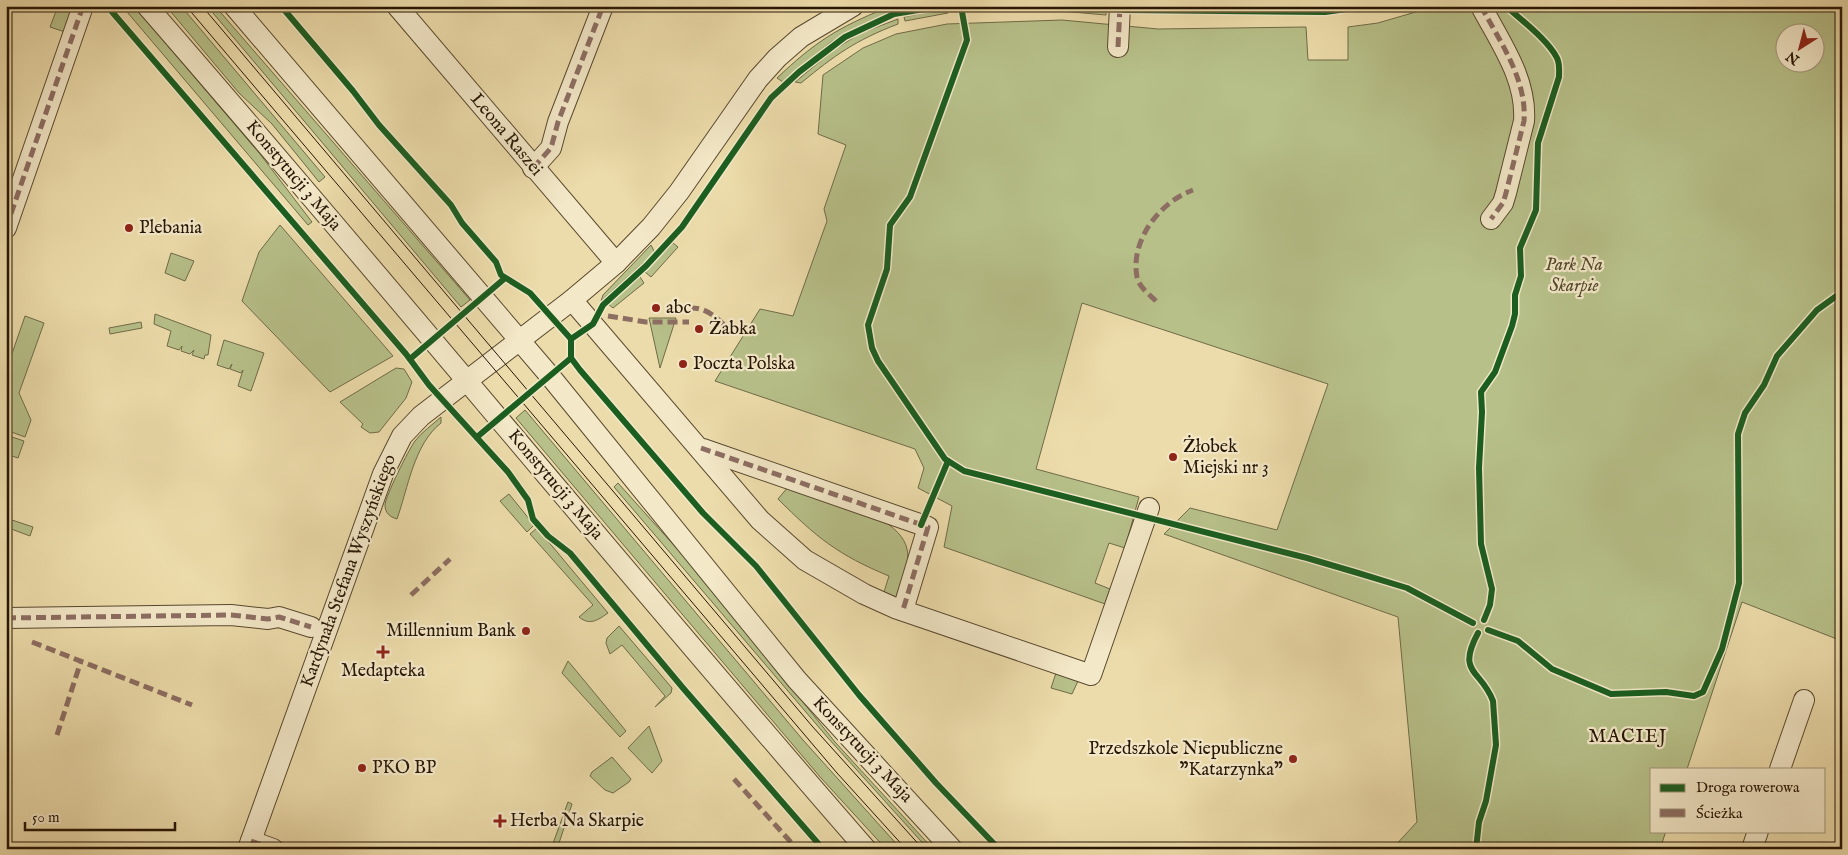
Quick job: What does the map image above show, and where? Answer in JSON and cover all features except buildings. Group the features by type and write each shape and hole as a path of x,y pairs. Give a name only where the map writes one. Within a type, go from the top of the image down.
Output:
{"street":[{"path":"6,228 83,6"},
{"name":"Konstytucji 3 Maja","path":"147,6 468,380 751,716 866,849"},
{"name":"Konstytucji 3 Maja","path":"234,6 519,341 797,680 952,849"},
{"name":"Leona Raszei","path":"397,6 533,168 616,263"},
{"path":"533,168 551,148 558,122 603,6"},
{"name":"Kardynała Stefana Wyszyńskiego","path":"250,845 364,527 395,447 416,420 572,300 616,263 651,227 679,192 758,78 801,37 853,6"},
{"path":"1118,46 1120,6"},
{"path":"1481,6 1517,74 1525,111 1504,198 1491,219"},
{"path":"572,300 701,448 760,520 819,569 864,594 903,610 1091,675 1149,508"},
{"path":"701,448 928,527 903,610"},
{"path":"6,618 231,615 268,619 279,617 311,627"},
{"path":"1780,768 1804,700"},
{"path":"1752,849 1758,832"},
{"path":"250,845 273,849"}],"green space":[{"path":"58,6 74,6 65,32 50,27"},
{"path":"122,6 134,6 260,154 312,222 308,225"},
{"path":"166,6 181,6 325,177 319,182 272,124 239,93"},
{"path":"207,6 215,6 470,300 461,307"},
{"path":"1004,6 1062,6 1106,11 1106,15 1049,10 1004,9"},
{"name":"Park Na Skarpie","path":"1436,6 1842,6 1842,641 1742,602 1687,768 1650,768 1650,832 1666,832 1660,849 1392,849 1417,822 1398,617 1164,534 1190,508 1277,530 1328,384 1082,303 1036,469 1139,497 1125,548 1109,543 1095,583 1110,589 1105,604 944,547 952,506 918,488 924,468 915,449 715,381 760,309 793,316 827,221 824,209 846,145 818,134 823,75 863,48 896,34 947,24 1062,20 1158,29 1306,27 1308,60 1348,60 1348,27 1378,23"},
{"path":"886,8 885,15 831,42 783,82 777,78 827,37 854,22"},
{"path":"948,8 948,13 905,21 904,17"},
{"path":"898,19 898,24 846,49 801,83 795,82 835,49 861,33"},
{"path":"280,225 393,356 330,392 242,301 259,252"},
{"path":"673,243 678,247 651,277 645,272"},
{"path":"651,245 654,251 652,255 601,301 603,295"},
{"path":"171,253 194,261 185,281 165,273"},
{"path":"640,277 644,283 613,308 608,304"},
{"path":"155,314 211,335 208,355 205,355 204,359 192,355 194,350 190,354 181,351 182,346 179,350 167,346 171,331 154,324"},
{"path":"25,316 44,323 19,393 31,420 25,437 6,430 6,371"},
{"path":"649,318 676,318 660,368"},
{"path":"141,322 142,328 110,334 109,328"},
{"path":"224,340 264,353 251,391 238,386 243,370 241,373 230,369 232,364 229,369 217,365"},
{"path":"396,368 404,369 412,382 406,398 379,432 370,433 361,427 363,424 340,402"},
{"path":"525,410 803,740 901,849 886,849 821,778 516,418"},
{"path":"441,417 441,423 424,442 418,454 397,519 392,517 388,514 385,505 398,473 415,441"},
{"path":"6,435 24,441 18,458 6,454"},
{"path":"618,483 706,581 835,742 933,849 928,849 828,738 614,487"},
{"path":"788,487 888,524 898,532 904,541 908,558 896,597 884,592 889,576 855,560 816,535 778,499"},
{"path":"509,494 534,525 527,532 500,501"},
{"path":"6,518 33,527 30,536 6,527"},
{"path":"537,528 608,613 590,622 579,617 593,605 530,534"},
{"path":"619,626 672,688 671,693 655,707 665,696 622,645 610,654 606,643 607,638"},
{"path":"568,661 626,731 620,737 562,673"},
{"path":"1056,673 1078,681 1072,694 1051,688"},
{"path":"649,726 662,761 652,773 628,748"},
{"path":"612,757 631,779 613,793 605,790 590,776 592,772"},
{"path":"568,802 572,804 558,846 565,849 551,849"}],"tram line":[{"path":"186,6 837,773 906,849"},
{"path":"202,6 812,726 923,849"}],"marked path":[{"path":"6,228 83,6"},
{"path":"533,168 551,148 558,122 603,6"},
{"path":"1118,47 1120,6"},
{"path":"1481,6 1511,61 1517,76 1524,105 1524,121 1506,193 1503,203 1491,219"},
{"path":"1156,301 1138,281 1136,263 1138,249 1143,236 1159,213 1169,203 1193,190"},
{"path":"689,308 708,312 724,325"},
{"path":"608,316 646,322 689,322"},
{"path":"701,448 928,527 903,610"},
{"path":"411,595 450,559"},
{"path":"6,618 231,615 268,619 279,617 311,627"},
{"path":"32,642 192,705"},
{"path":"57,735 81,661"},
{"path":"734,779 797,849"},
{"path":"251,841 273,849"}],"cycle path":[{"path":"107,6 406,354 429,385 508,472 528,500 533,519 548,536 570,553 683,688 823,849"},
{"path":"281,6 353,91 379,125 451,205 462,223 496,262 501,275 530,293 571,339 571,358 580,370 703,513 756,566 859,695 936,783 999,849"},
{"path":"571,339 593,324 603,305 646,266 682,227 771,98 799,72 845,37 894,14 942,6"},
{"path":"961,6 967,40 910,197 890,225 887,269 868,325 872,348 878,361 945,459 964,471 1307,558 1407,588 1473,623"},
{"path":"1091,6 1126,10 1325,12 1368,6"},
{"path":"1484,620 1490,605 1492,589 1481,544 1479,468 1482,412 1481,392 1495,372 1515,314 1515,295 1521,276 1520,248 1536,210 1538,143 1559,77 1559,63 1553,51 1541,37 1506,6"},
{"path":"410,359 504,279"},
{"path":"1488,630 1518,641 1552,669 1611,694 1666,692 1694,696 1703,692 1722,649 1739,583 1738,434 1745,413 1764,385 1777,356 1817,310 1842,292"},
{"path":"477,437 571,358"},
{"path":"921,525 948,461"},
{"path":"1476,849 1479,822 1486,801 1496,745 1493,701 1470,664 1469,656 1478,633"}],"place":[{"name":"Plebania","path":"129,228"},
{"name":"abc","path":"656,308"},
{"name":"Żabka","path":"699,329"},
{"name":"Poczta Polska","path":"683,364"},
{"name":"Żłobek Miejski nr 3","path":"1173,457"},
{"name":"Millennium Bank","path":"526,631"},
{"name":"Medapteka","path":"383,652"},
{"name":"Przedszkole Niepubliczne \"Katarzynka\"","path":"1293,759"},
{"name":"PKO BP","path":"362,768"},
{"name":"Herba Na Skarpie","path":"500,821"}],"district":[{"name":"MACIEJ","path":"1628,737"}]}
